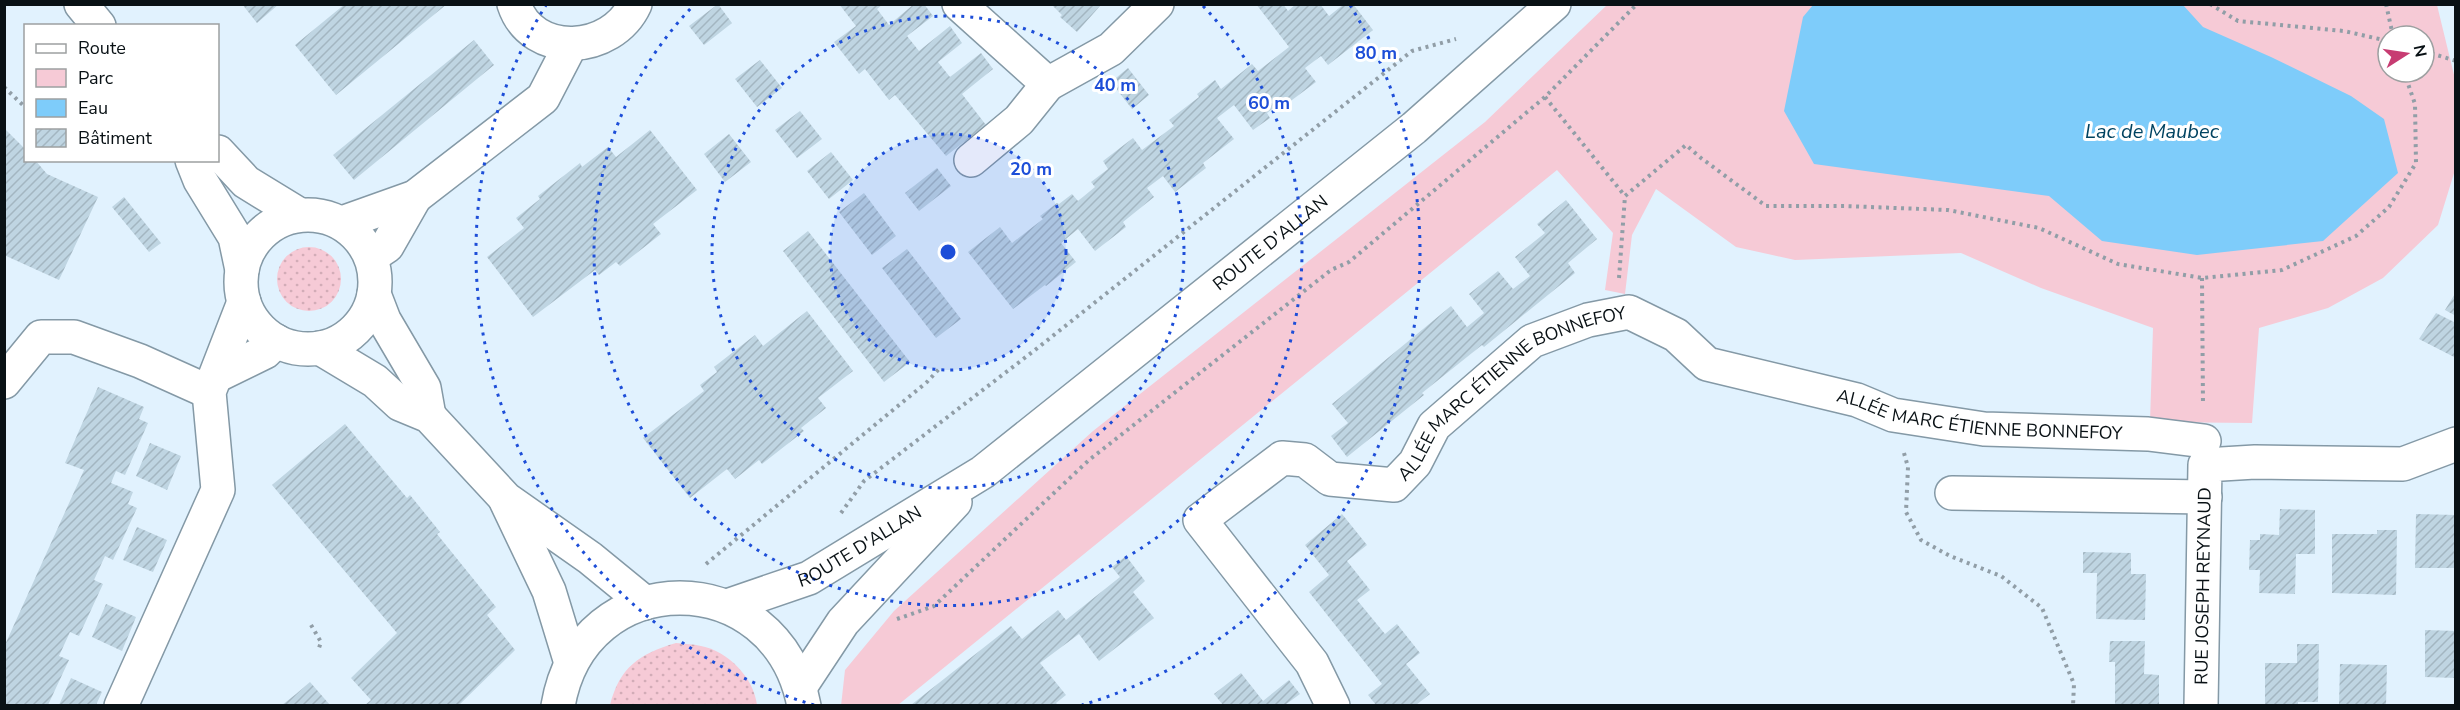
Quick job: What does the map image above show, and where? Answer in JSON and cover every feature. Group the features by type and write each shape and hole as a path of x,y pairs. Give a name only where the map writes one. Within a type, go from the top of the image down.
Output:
{"street":[{"path":"81,4 97,24"},
{"path":"514,4 530,28 541,36 571,44 597,41 617,30 635,4"},
{"path":"958,4 1048,84"},
{"path":"971,160 1019,120 1048,84 1111,49 1157,4"},
{"name":"ROUTE D'ALLAN","path":"727,606 809,578 983,472 1414,128 1554,4"},
{"path":"342,223 415,197 543,98 571,44"},
{"path":"219,153 246,182 300,215"},
{"path":"193,162 200,180 235,237 242,270"},
{"path":"372,256 387,246 415,197"},
{"path":"300,215 322,216 342,223 358,237 372,256 375,274 374,294 368,314 356,330 339,342 320,348 298,348 276,341 257,324 244,302 241,286 242,270 249,249 262,233 279,221 300,215"},
{"path":"374,294 384,320 424,388 429,416"},
{"path":"121,705 218,490 213,383 244,302"},
{"name":"ALLÉE MARC ÉTIENNE BONNEFOY","path":"1332,705 1312,663 1200,520 1282,458 1305,460 1330,479 1394,485 1415,463 1434,426 1532,341 1588,320 1629,312 1676,335 1707,364 1857,400 1893,415 1983,429 2148,434 2204,468"},
{"path":"4,382 41,337 74,337 140,361 213,383 265,352 276,341"},
{"path":"320,348 375,381 400,404 429,416 506,499 590,558 645,603"},
{"path":"1952,493 2255,462 2403,464 2456,444"},
{"name":"RUE JOSEPH REYNAUD","path":"2200,705 2204,468"},
{"name":"ROUTE D'ALLAN","path":"802,696 843,622 983,472"},
{"path":"506,499 549,591 571,663"},
{"path":"558,705 561,687 571,663 585,643 602,626 622,612 645,603 686,597 727,606 747,616 765,630 793,666 802,696"}],"path":[{"path":"843,622 897,619 934,606 1089,460 1331,270 1349,262 1545,97 1636,4"},
{"path":"2210,4 2238,21 2344,31 2376,38"},
{"path":"2386,4 2390,24"},
{"path":"840,515 864,481 1035,350 1412,51 1460,38"},
{"path":"2436,55 2456,61"},
{"path":"1625,196 1686,145 1766,206 1948,210 2039,228 2118,264 2202,278 2282,270 2356,236 2389,207 2416,163 2415,104 2408,84"},
{"path":"4,87 24,106"},
{"path":"1545,97 1625,196 1616,314"},
{"path":"2202,278 2204,468"},
{"path":"699,570 927,382 940,368"},
{"path":"1893,415 1908,466 1906,512 1921,540 1950,556 2001,576 2042,608 2074,684 2073,705"},
{"path":"311,625 321,642 318,651"}],"green space":[{"path":"1607,5 2437,5 2455,79 2456,96 2455,170 2438,225 2383,278 2328,308 2259,328 2252,423 2150,422 2153,328 2041,288 1961,253 1795,260 1736,247 1656,189 1632,235 1625,294 1605,290 1613,233 1557,170 898,705 841,706 845,670 894,611 1093,431 1485,122"},
{"path":"303,247 315,247 332,256 339,267 341,279 339,291 332,302 315,311 303,311 291,306 282,297 277,285 277,273 282,261 291,252"},
{"path":"676,643 711,649 730,660 751,685 757,705 610,705 619,681 633,664 651,652"}],"water":[{"name":"Lac de Maubec","path":"1813,5 2183,5 2203,27 2351,96 2384,119 2398,173 2323,241 2197,255 2102,241 2049,196 1814,164 1784,111 1803,17"}],"building":[{"path":"242,4 279,4 257,23"},
{"path":"345,4 447,4 336,95 295,45"},
{"path":"718,4 732,23 704,45 689,26"},
{"path":"839,4 883,4 877,9 889,25 914,4 924,4 933,16 907,36 919,51 950,26 962,43 938,62 950,77 981,53 993,69 962,94 986,125 946,156 895,95 889,100 865,69 859,74 834,42 856,26"},
{"path":"1051,4 1098,4 1100,6 1077,32 1060,17 1062,15"},
{"path":"1256,4 1283,4 1288,11 1296,4 1320,4 1329,16 1344,4 1353,4 1373,30 1328,65 1321,56 1305,68 1316,82 1284,106 1281,102 1267,113 1270,118 1253,130 1234,105 1217,118 1234,139 1203,163 1206,168 1175,192 1163,176 1147,188 1154,197 1123,222 1126,227 1095,251 1078,229 1061,243 1076,262 1013,309 968,252 1000,227 1012,243 1043,219 1040,216 1057,203 1059,204 1072,194 1078,201 1095,187 1091,182 1108,169 1103,161 1133,138 1142,150 1174,126 1169,120 1199,97 1197,94 1215,80 1221,89 1252,64 1258,71 1289,47"},
{"path":"474,40 494,65 354,180 333,155"},
{"path":"760,60 782,88 757,107 735,79"},
{"path":"1128,68 1149,95 1132,109 1111,82"},
{"path":"800,111 822,139 797,158 775,130"},
{"path":"4,128 24,148 24,162 37,162 47,174 98,197 59,280 4,255"},
{"path":"650,130 697,190 653,224 661,234 620,266 616,262 599,275 595,270 533,317 487,257 524,228 516,218 540,199 538,196 580,163 582,167 608,147 616,157"},
{"path":"729,134 751,162 725,182 704,154"},
{"path":"831,152 853,180 829,199 807,171"},
{"path":"937,168 951,186 919,211 905,193"},
{"path":"864,193 896,236 872,255 839,212"},
{"path":"124,197 161,243 149,252 112,207"},
{"path":"1566,200 1597,239 1568,263 1575,273 1484,347 1482,345 1422,393 1424,395 1347,457 1331,436 1348,423 1332,404 1451,306 1467,327 1484,313 1469,294 1498,271 1513,289 1530,276 1515,257 1545,233 1537,224"},
{"path":"808,231 910,362 884,382 783,251"},
{"path":"907,249 961,319 936,338 882,268"},
{"path":"2456,292 2456,316 2445,310"},
{"path":"807,311 853,371 818,398 826,408 801,428 804,431 762,464 759,460 735,479 727,469 690,498 643,438 704,391 700,385 717,372 714,367 755,335 763,346"},
{"path":"2436,313 2456,323 2456,358 2419,339"},
{"path":"98,387 144,407 139,419 148,423 125,475 116,471 111,483 133,492 128,504 137,508 113,560 105,556 94,580 103,584 79,636 70,632 59,656 69,660 48,705 4,705 4,647 84,470 65,463"},
{"path":"345,424 407,498 410,495 440,532 437,534 496,607 487,615 515,650 459,705 365,705 371,700 351,678 397,633 272,485"},
{"path":"150,443 181,456 167,490 136,476"},
{"path":"2280,509 2315,510 2315,554 2296,554 2295,594 2259,593 2260,570 2249,570 2250,540 2260,540 2260,534 2279,535"},
{"path":"1342,514 1367,545 1347,561 1370,590 1357,600 1385,634 1397,624 1420,653 1406,664 1430,694 1416,705 1376,705 1368,695 1382,684 1309,592 1329,575 1305,545"},
{"path":"2416,514 2456,515 2456,568 2415,568"},
{"path":"137,527 167,540 153,572 123,560"},
{"path":"2377,530 2397,530 2396,595 2332,593 2332,534 2377,534"},
{"path":"2083,552 2131,553 2131,574 2146,574 2145,620 2096,619 2097,573 2083,573"},
{"path":"1126,556 1145,581 1133,592 1154,618 1099,661 1079,634 1040,663 1066,695 1056,703 1058,705 911,705 1011,626 1022,639 1058,610 1066,620 1120,577 1112,567"},
{"path":"106,604 136,617 122,651 92,637"},
{"path":"2425,630 2456,631 2456,678 2425,677"},
{"path":"2110,641 2145,641 2144,674 2159,675 2159,705 2115,705 2115,662 2109,662"},
{"path":"2297,644 2319,644 2318,702 2298,702 2298,705 2265,705 2265,663 2297,663"},
{"path":"2340,664 2387,665 2386,705 2339,705"},
{"path":"1241,673 1263,701 1289,680 1300,694 1285,705 1223,705 1214,694"},
{"path":"71,678 102,692 96,705 59,705"},
{"path":"310,682 330,705 282,705 296,694"}]}
